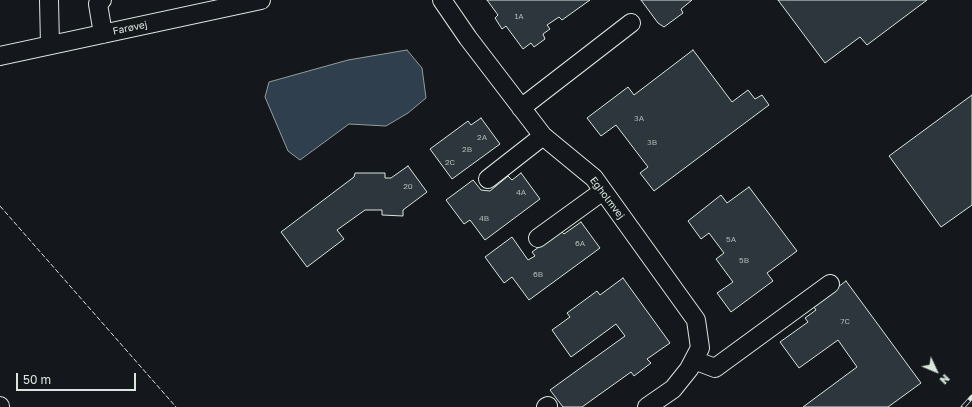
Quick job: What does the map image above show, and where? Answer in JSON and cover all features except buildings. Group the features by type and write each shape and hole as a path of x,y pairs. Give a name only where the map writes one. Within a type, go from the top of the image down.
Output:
{"street":[{"path":"49,0 50,45"},
{"path":"102,0 98,4 103,34"},
{"name":"Farøvej","path":"0,56 103,34 234,3 261,0"},
{"name":"Egholmvej","path":"442,0 543,136 594,178 696,320 700,348 689,369 672,389 647,407"},
{"path":"521,108 631,23"},
{"path":"488,179 543,136"},
{"path":"538,238 603,191"},
{"path":"694,360 715,368 830,284"}],"water":[{"path":"407,50 422,68 426,98 408,113 386,126 349,124 300,160 288,151 265,97 269,82 348,60"}],"railway":[{"path":"963,407 972,397"}],"fence":[{"path":"0,206 176,407"}]}
